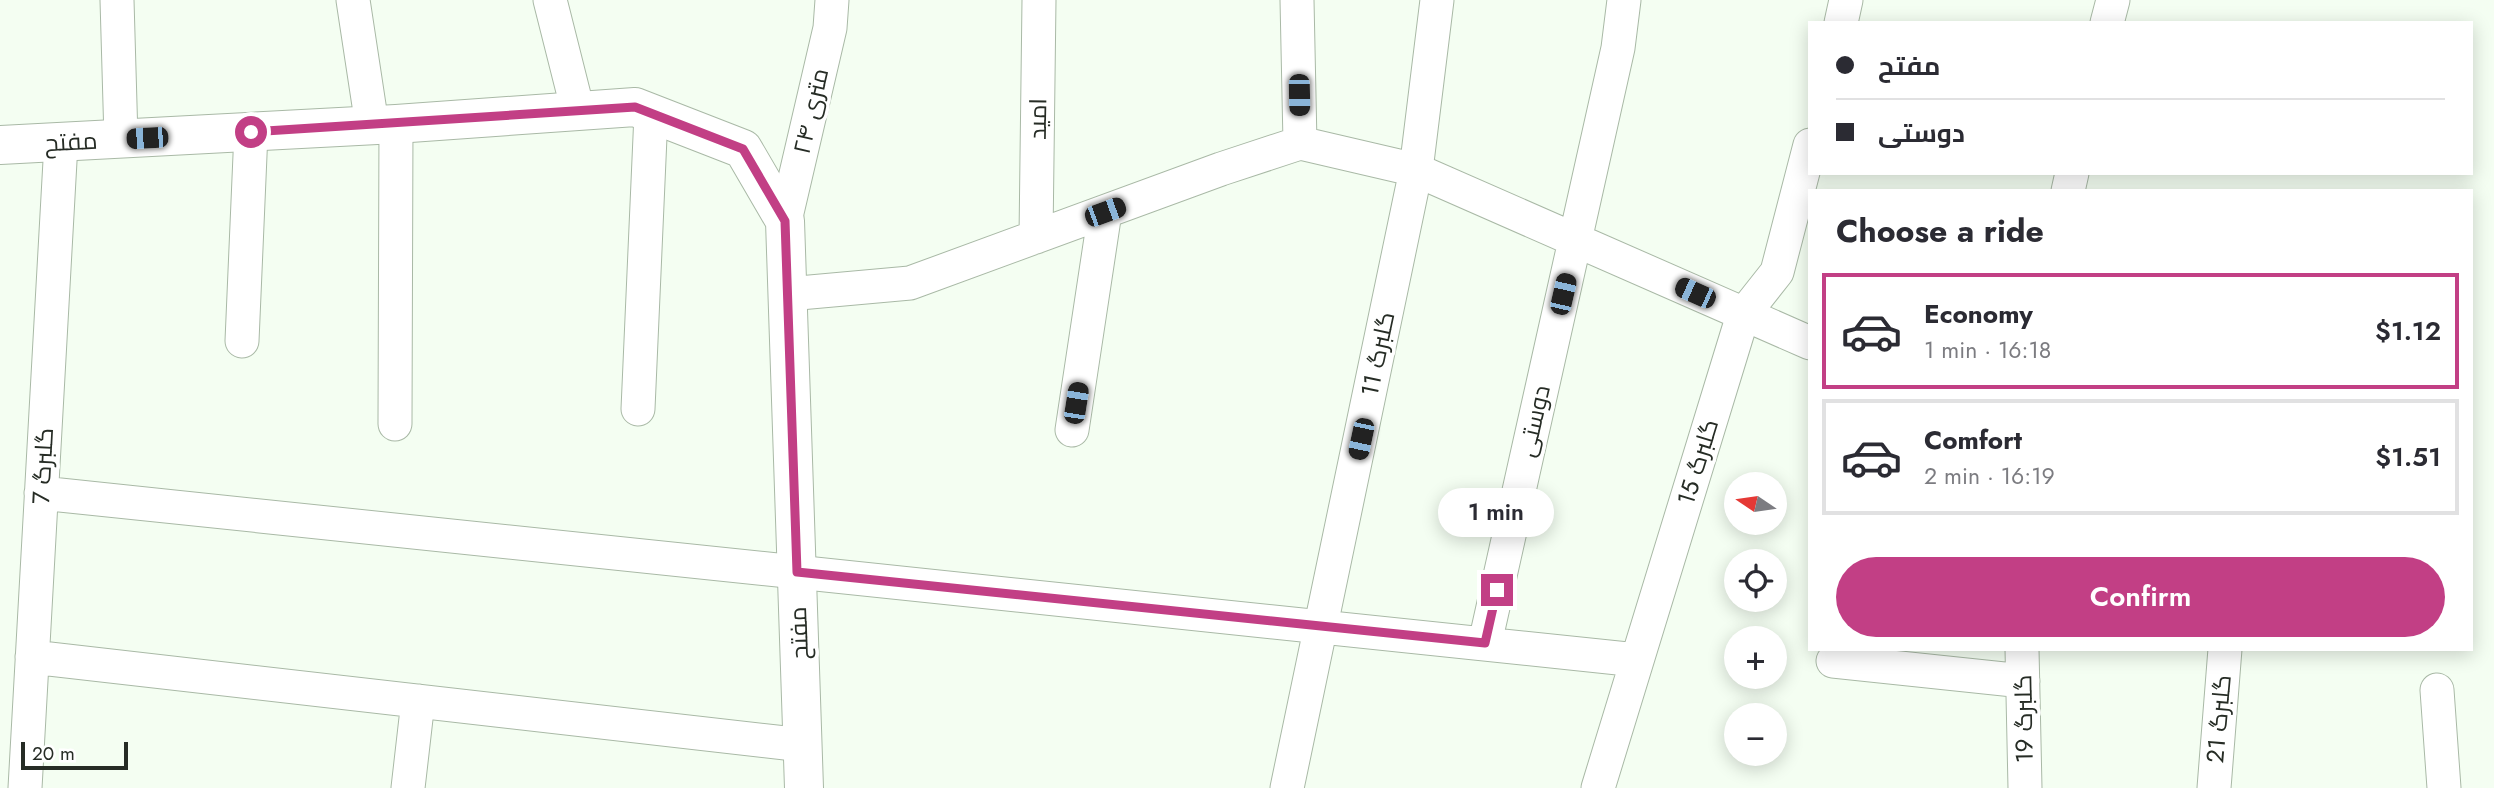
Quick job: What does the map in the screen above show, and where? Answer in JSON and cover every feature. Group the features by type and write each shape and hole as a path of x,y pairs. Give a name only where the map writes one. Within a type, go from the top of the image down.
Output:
{"street":[{"path":"117,0 121,139"},
{"path":"353,0 384,124 395,424"},
{"path":"551,0 578,111"},
{"name":"۲۴ متری","path":"785,221 830,28 832,0"},
{"name":"امید","path":"1036,237 1039,0"},
{"path":"1297,0 1300,143"},
{"name":"گلبرگ 11","path":"1287,788 1416,170 1437,0"},
{"name":"دوستی","path":"1485,643 1618,48 1624,0"},
{"path":"1841,21 1846,0"},
{"path":"2108,21 2113,0"},
{"name":"مفتح","path":"0,145 635,107 743,149 785,221 804,788"},
{"path":"638,409 651,114"},
{"path":"242,341 251,132"},
{"name":"گلبرگ 7","path":"25,788 61,143"},
{"path":"788,294 910,283 1300,143 1416,170 1808,342"},
{"name":"گلبرگ 15","path":"1598,788 1743,315 1777,272 1808,153"},
{"path":"1072,430 1105,212"},
{"path":"41,493 1637,660"},
{"name":"گلبرگ 21","path":"2214,788 2225,651"},
{"path":"32,657 803,745"},
{"path":"1833,661 2023,665"},
{"name":"گلبرگ 19","path":"2023,665 2025,788"},
{"path":"2437,690 2444,788"},
{"path":"408,788 418,701"}],"route":[{"path":"251,132 635,107 743,149 785,221 797,572 1485,643 1497,590"}]}
